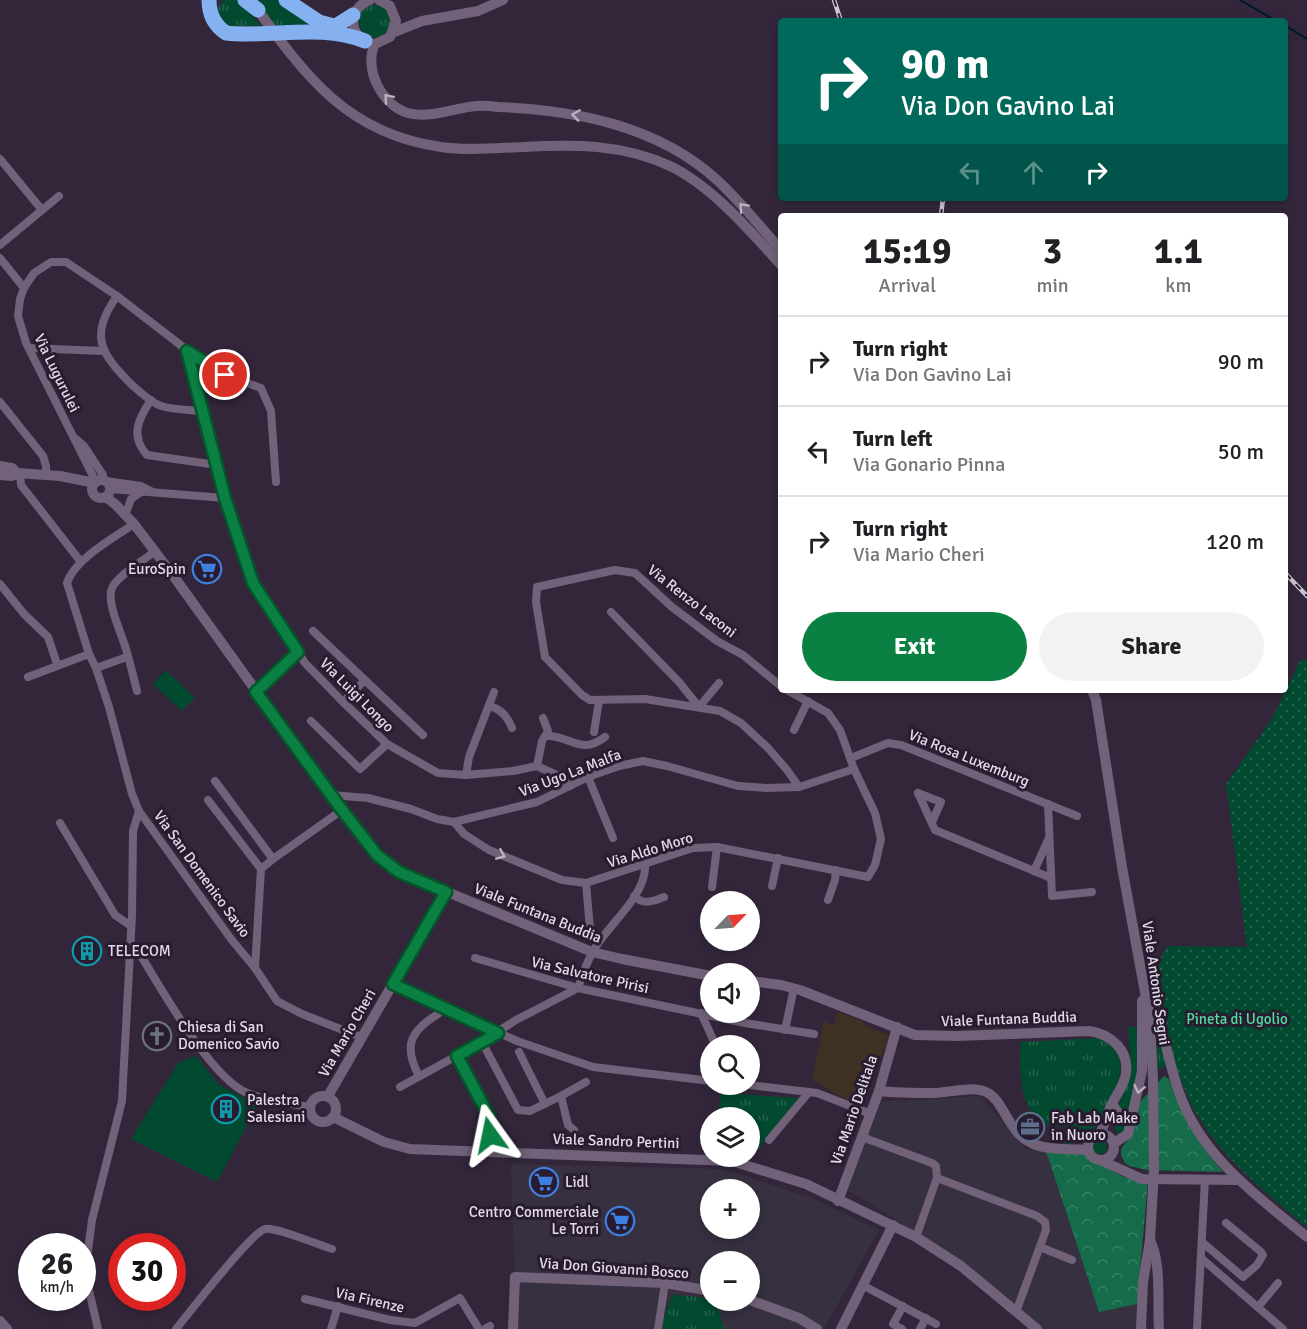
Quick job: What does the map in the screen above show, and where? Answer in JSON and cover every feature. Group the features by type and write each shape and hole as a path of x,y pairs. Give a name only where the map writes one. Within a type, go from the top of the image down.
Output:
{"highway":[{"path":"208,0 212,18 221,30 232,33 330,29 340,24 356,8"},
{"path":"212,18 217,0"},
{"path":"245,0 254,5"},
{"path":"286,0 330,29 370,42"}],"main road":[{"path":"370,0 356,8 353,27 360,38 370,42 386,40 394,32 423,21 478,11 503,0"},
{"path":"380,0 408,18 423,21"},
{"path":"254,5 310,78 330,98 363,120 408,139 441,147 584,145 616,149 644,156 671,167 717,199 778,262"},
{"path":"393,10 396,21 394,32"},
{"path":"370,42 370,60 377,83 394,105 406,113 419,115 477,106 527,108 593,117 639,131 687,158 717,180 778,247"},
{"path":"0,466 12,468 19,473 60,476 102,487"},
{"path":"0,475 12,476 19,473"},
{"path":"50,477 62,483 102,487"},
{"name":"Viale Funtana Buddia","path":"102,487 126,510 154,552 342,810 384,861 399,872 592,952 700,974"},
{"name":"Viale Funtana Buddia","path":"102,487 134,524"},
{"name":"Viale Antonio Segni","path":"1093,693 1150,1020 1154,1187 1143,1282 1141,1329"},
{"name":"Via Mario Cheri","path":"328,1096 446,892"},
{"name":"Viale Funtana Buddia","path":"760,983 794,988 915,1035 1098,1032 1114,1041 1122,1049 1126,1073 1104,1128 1105,1141 1120,1169"},
{"path":"1145,990 1154,1009 1181,1097 1202,1137 1239,1180 1307,1236"},
{"path":"879,1091 936,1093 982,1090 996,1100 1008,1123 1028,1142 1052,1149 1126,1137 1142,1071 1141,1002 1145,990"},
{"name":"Via Mario Delitala","path":"838,1201 879,1091 897,1027"},
{"path":"1153,1080 1164,1073 1175,1078"},
{"name":"Viale Funtana Buddia","path":"1105,1141 1119,1090"},
{"path":"328,1096 335,1104 336,1111 333,1117 324,1122 317,1121 310,1114 309,1107 316,1097 328,1096"},
{"path":"1114,1107 1122,1116 1133,1114"},
{"name":"Viale Sandro Pertini","path":"333,1117 384,1142 410,1149 732,1161 806,1184 916,1237 962,1266 1037,1329"},
{"path":"1095,1158 1088,1148 1105,1141"},
{"path":"1095,1158 1111,1157 1105,1141"},
{"path":"1066,1148 1087,1150 1095,1158 1142,1179 1239,1180"},
{"path":"841,1329 893,1225"},
{"path":"1149,1244 1155,1249 1158,1270 1159,1329"},
{"name":"Viale Antonio Segni","path":"1148,1329 1149,1244"},
{"name":"Via Don Giovanni Bosco","path":"513,1329 515,1277 665,1283 700,1289"},
{"path":"760,1304 799,1318 817,1329"},
{"path":"0,1321 7,1329"}],"street":[{"path":"0,159 42,210"},
{"path":"0,245 59,196"},
{"path":"0,258 24,288 34,273 51,262 66,262 117,296 187,351 225,375 261,388 271,411 276,483"},
{"name":"Via Lugurulei","path":"24,288 18,316 28,348 80,450 102,487"},
{"path":"117,296 105,312 100,327 103,351 142,395 160,405 203,411"},
{"path":"28,348 103,351"},
{"name":"Via Luigi Longo","path":"187,351 225,498 253,583 305,663 387,744 438,773 466,775 513,771 537,766"},
{"path":"151,400 141,414 136,431 139,447 147,455 217,465"},
{"path":"0,402 43,456 50,477"},
{"name":"Via Lugurulei","path":"75,438 84,446 103,475 102,487"},
{"path":"75,480 85,472 88,464"},
{"path":"19,473 21,485 81,562"},
{"path":"102,487 141,486 151,491"},
{"path":"102,487 225,498"},
{"path":"126,510 131,499 141,492"},
{"name":"Via San Domenico Savio","path":"134,524 81,562 70,573 67,584 89,654 109,707 132,794 139,811 277,1001 302,1014 361,1037"},
{"path":"137,691 112,605 112,588 119,579 154,552"},
{"name":"Via Renzo Laconi","path":"599,701 590,700 582,695 545,657 536,602 537,587 615,570 634,573 672,607 717,640 743,655 778,684"},
{"path":"0,584 24,614 48,637 57,664"},
{"path":"610,612 699,707"},
{"path":"313,632 423,735"},
{"path":"256,692 298,652"},
{"path":"28,677 57,664 89,654"},
{"path":"96,668 127,657"},
{"path":"343,702 365,680"},
{"path":"699,707 719,683"},
{"path":"679,705 684,697 682,687"},
{"path":"466,775 469,758 494,692"},
{"path":"793,693 828,713 840,730 854,769"},
{"path":"594,732 599,701 645,699 720,711 741,723 787,770 800,787"},
{"path":"794,730 808,701"},
{"path":"489,706 504,714 513,728"},
{"path":"543,718 548,731 542,741 537,766 561,777 570,786"},
{"path":"311,721 360,769 387,744"},
{"path":"546,736 586,745 595,744 605,736"},
{"name":"Via Rosa Luxemburg","path":"851,758 888,743 901,745 1077,816"},
{"name":"Via Ugo La Malfa","path":"331,795 368,798 454,822 537,802 588,777 619,766 643,761 738,786 766,788 800,787 854,769"},
{"name":"Via Aldo Moro","path":"454,822 464,834 489,850 562,880 586,884 693,848 717,847 868,877 875,865 881,838 875,813 854,769"},
{"path":"588,777 613,838"},
{"path":"215,781 273,859"},
{"path":"932,822 941,802 918,793 935,830 1051,878"},
{"path":"208,800 261,869 255,968"},
{"path":"1048,804 1052,896 1092,892"},
{"path":"261,869 342,810"},
{"path":"98,1329 85,1273 92,1220 122,1101 131,926 133,831 139,811"},
{"path":"60,822 115,915 131,926"},
{"path":"1034,871 1050,837"},
{"path":"712,887 717,847"},
{"path":"772,886 778,858"},
{"path":"399,1087 498,1033 516,1020 578,988 592,952 634,896 645,873 645,865"},
{"path":"828,900 836,870"},
{"path":"586,884 590,929 588,934"},
{"path":"634,896 647,903 664,897"},
{"path":"129,945 141,956 200,1048 225,1076 245,1092 309,1107"},
{"name":"Via Salvatore Pirisi","path":"475,958 578,988 700,1013"},
{"path":"393,984 517,1041 593,1067 700,1080"},
{"path":"785,1030 794,988"},
{"path":"419,1076 412,1063 411,1043 418,1027 438,1014"},
{"name":"Via Salvatore Pirisi","path":"750,1023 814,1034"},
{"path":"482,1042 515,1107 522,1112 530,1112 586,1082"},
{"path":"519,1052 545,1104"},
{"path":"457,1056 489,1116 490,1135"},
{"path":"760,1086 817,1094 871,1114"},
{"path":"769,1140 809,1092"},
{"path":"561,1096 568,1125 574,1130"},
{"path":"862,1137 932,1163 938,1170 916,1237"},
{"path":"937,1178 1037,1216 1045,1222 1046,1230 1017,1312"},
{"path":"1197,1329 1205,1179"},
{"path":"1202,1242 1243,1277 1250,1272 1263,1256 1226,1223"},
{"path":"176,1329 253,1238 265,1229 272,1229 332,1249"},
{"path":"1040,1246 1072,1260"},
{"path":"1201,1258 1283,1329"},
{"path":"658,1329 665,1283"},
{"path":"1257,1307 1278,1283"},
{"path":"862,1285 936,1324"},
{"name":"Via Firenze","path":"304,1299 390,1320 415,1323 460,1298 478,1329"},
{"path":"331,1329 338,1306"},
{"path":"902,1329 893,1324 903,1306"},
{"path":"920,1329 926,1318"},
{"path":"382,1329 390,1320"}],"shaded area":[{"path":"837,1012 863,1021 864,1025 889,1035 864,1104 853,1103 812,1080 824,1021 834,1025"},
{"path":"980,1096 1026,1149 1046,1151 1099,1311 1137,1304 1137,1329 1037,1329 893,1217 847,1190 873,1102"},
{"path":"511,1164 723,1169 754,1179 700,1179 700,1239 760,1239 760,1181 812,1198 879,1230 824,1329 724,1329 719,1311 760,1311 760,1251 700,1251 700,1298 672,1295 656,1329 516,1329"}],"green space":[{"path":"223,0 238,0 261,25 236,27 222,23 217,10"},
{"path":"256,0 281,0 317,24 276,26"},
{"path":"375,5 386,10 391,21 386,32 375,37 364,32 359,21 364,10"},
{"name":"Pineta di Ugolio","path":"1301,659 1307,661 1307,1228 1236,1165 1201,1121 1177,1068 1153,972 1167,946 1247,947 1226,784 1272,719 1285,693 1288,693 1288,686"},
{"path":"166,670 195,698 182,711 153,684"},
{"path":"1128,1027 1137,1027 1138,1065 1125,1133 1119,1135 1114,1122 1117,1107 1127,1086 1130,1073"},
{"path":"1155,1028 1168,1066 1158,1069"},
{"path":"1098,1038 1113,1047 1118,1054 1121,1066 1119,1079 1094,1131 1080,1142 1065,1145 1065,1127 1047,1124 1037,1117 1025,1099 1022,1088 1020,1042"},
{"path":"196,1056 219,1085 258,1105 217,1182 131,1139 178,1063"},
{"path":"1164,1076 1169,1079 1179,1104 1199,1140 1223,1172 1147,1170 1125,1163 1121,1150 1132,1136 1140,1102"},
{"path":"721,1095 798,1098 760,1147 760,1107 719,1107"},
{"path":"1100,1140 1105,1142 1107,1147 1105,1152 1100,1154 1095,1152 1093,1147 1095,1142"},
{"path":"1046,1151 1083,1153 1124,1177 1148,1181 1137,1304 1099,1312"},
{"path":"672,1295 700,1297 700,1311 719,1311 724,1329 660,1329"}],"waterway":[{"path":"1240,0 1271,18"},
{"path":"1288,27 1307,39"}],"railway":[{"path":"834,0 840,18"},
{"path":"941,213 943,201"},
{"path":"1288,576 1307,596"}],"place":[{"name":"EuroSpin","path":"207,569"},
{"name":"TELECOM","path":"87,951"},
{"name":"Chiesa di San Domenico Savio","path":"157,1036"},
{"name":"Palestra Salesiani","path":"226,1109"},
{"name":"Fab Lab Make in Nuoro","path":"1030,1127"},
{"name":"Lidl","path":"544,1182"},
{"name":"Centro Commerciale Le Torri","path":"620,1221"}],"route":[{"path":"225,375 187,351 225,498 253,583 298,652 256,692 377,855 399,872 446,892 393,984 498,1033 457,1056 489,1116 490,1135"}]}
